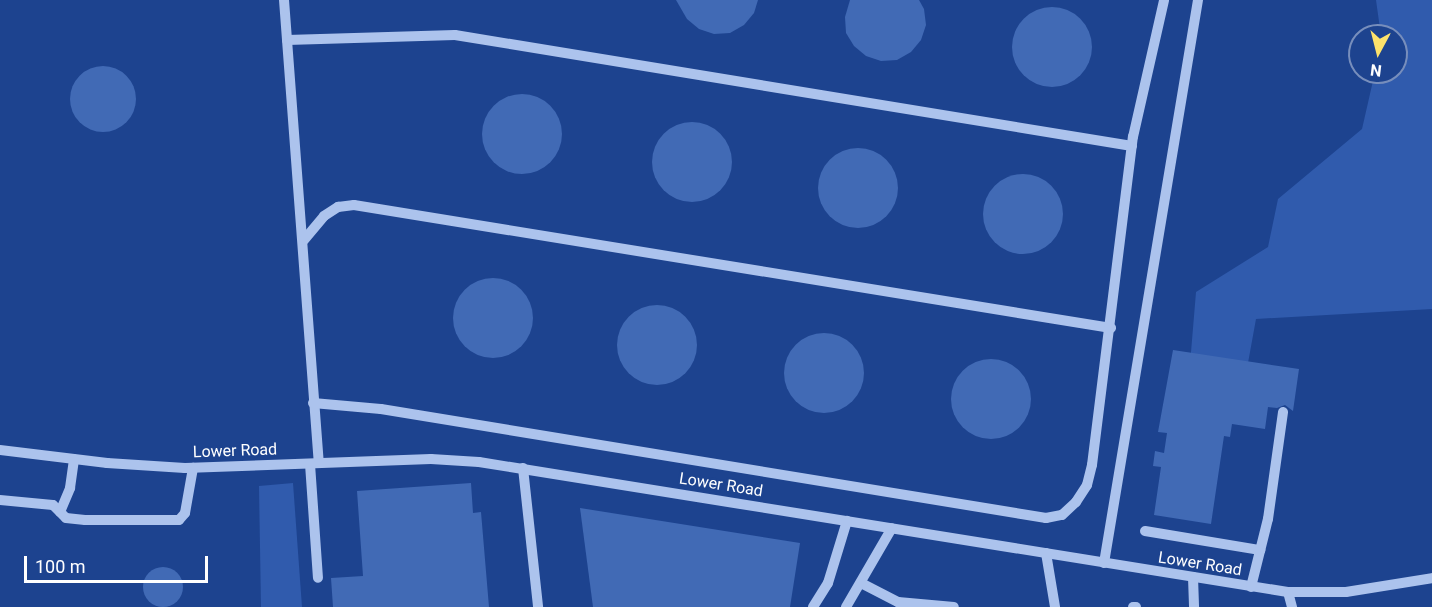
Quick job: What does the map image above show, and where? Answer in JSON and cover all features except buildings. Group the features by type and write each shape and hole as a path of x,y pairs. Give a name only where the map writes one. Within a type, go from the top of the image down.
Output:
{"street":[{"path":"284,0 304,240 313,403 318,578"},
{"path":"313,403 381,409 1046,518 1062,515 1076,502 1087,485 1111,328 1132,146 1164,0"},
{"path":"1104,563 1198,0"},
{"path":"287,40 455,35 1132,146"},
{"path":"304,240 324,216 338,207 354,205 1111,328"},
{"path":"1251,587 1268,519 1283,412"},
{"name":"Lower Road","path":"0,450 74,459 193,468 431,459 523,468 1288,592 1346,592 1432,578"},
{"path":"60,512 70,488 74,459"},
{"path":"0,500 53,506 66,518 178,520 185,513 193,468"},
{"path":"523,468 538,607"},
{"path":"813,607 828,583 847,521"},
{"path":"846,607 892,528"},
{"path":"1145,531 1260,550"},
{"path":"1046,553 1055,607"},
{"path":"1192,577 1194,607"},
{"path":"861,583 898,602 954,607"},
{"path":"1288,592 1292,607"}],"shaded area":[{"path":"1376,0 1432,0 1432,309 1256,319 1242,396 1188,388 1196,292 1268,247 1278,199 1362,129 1372,84 1408,84 1408,24 1379,24"},
{"path":"293,483 302,607 261,607 259,486"}]}
